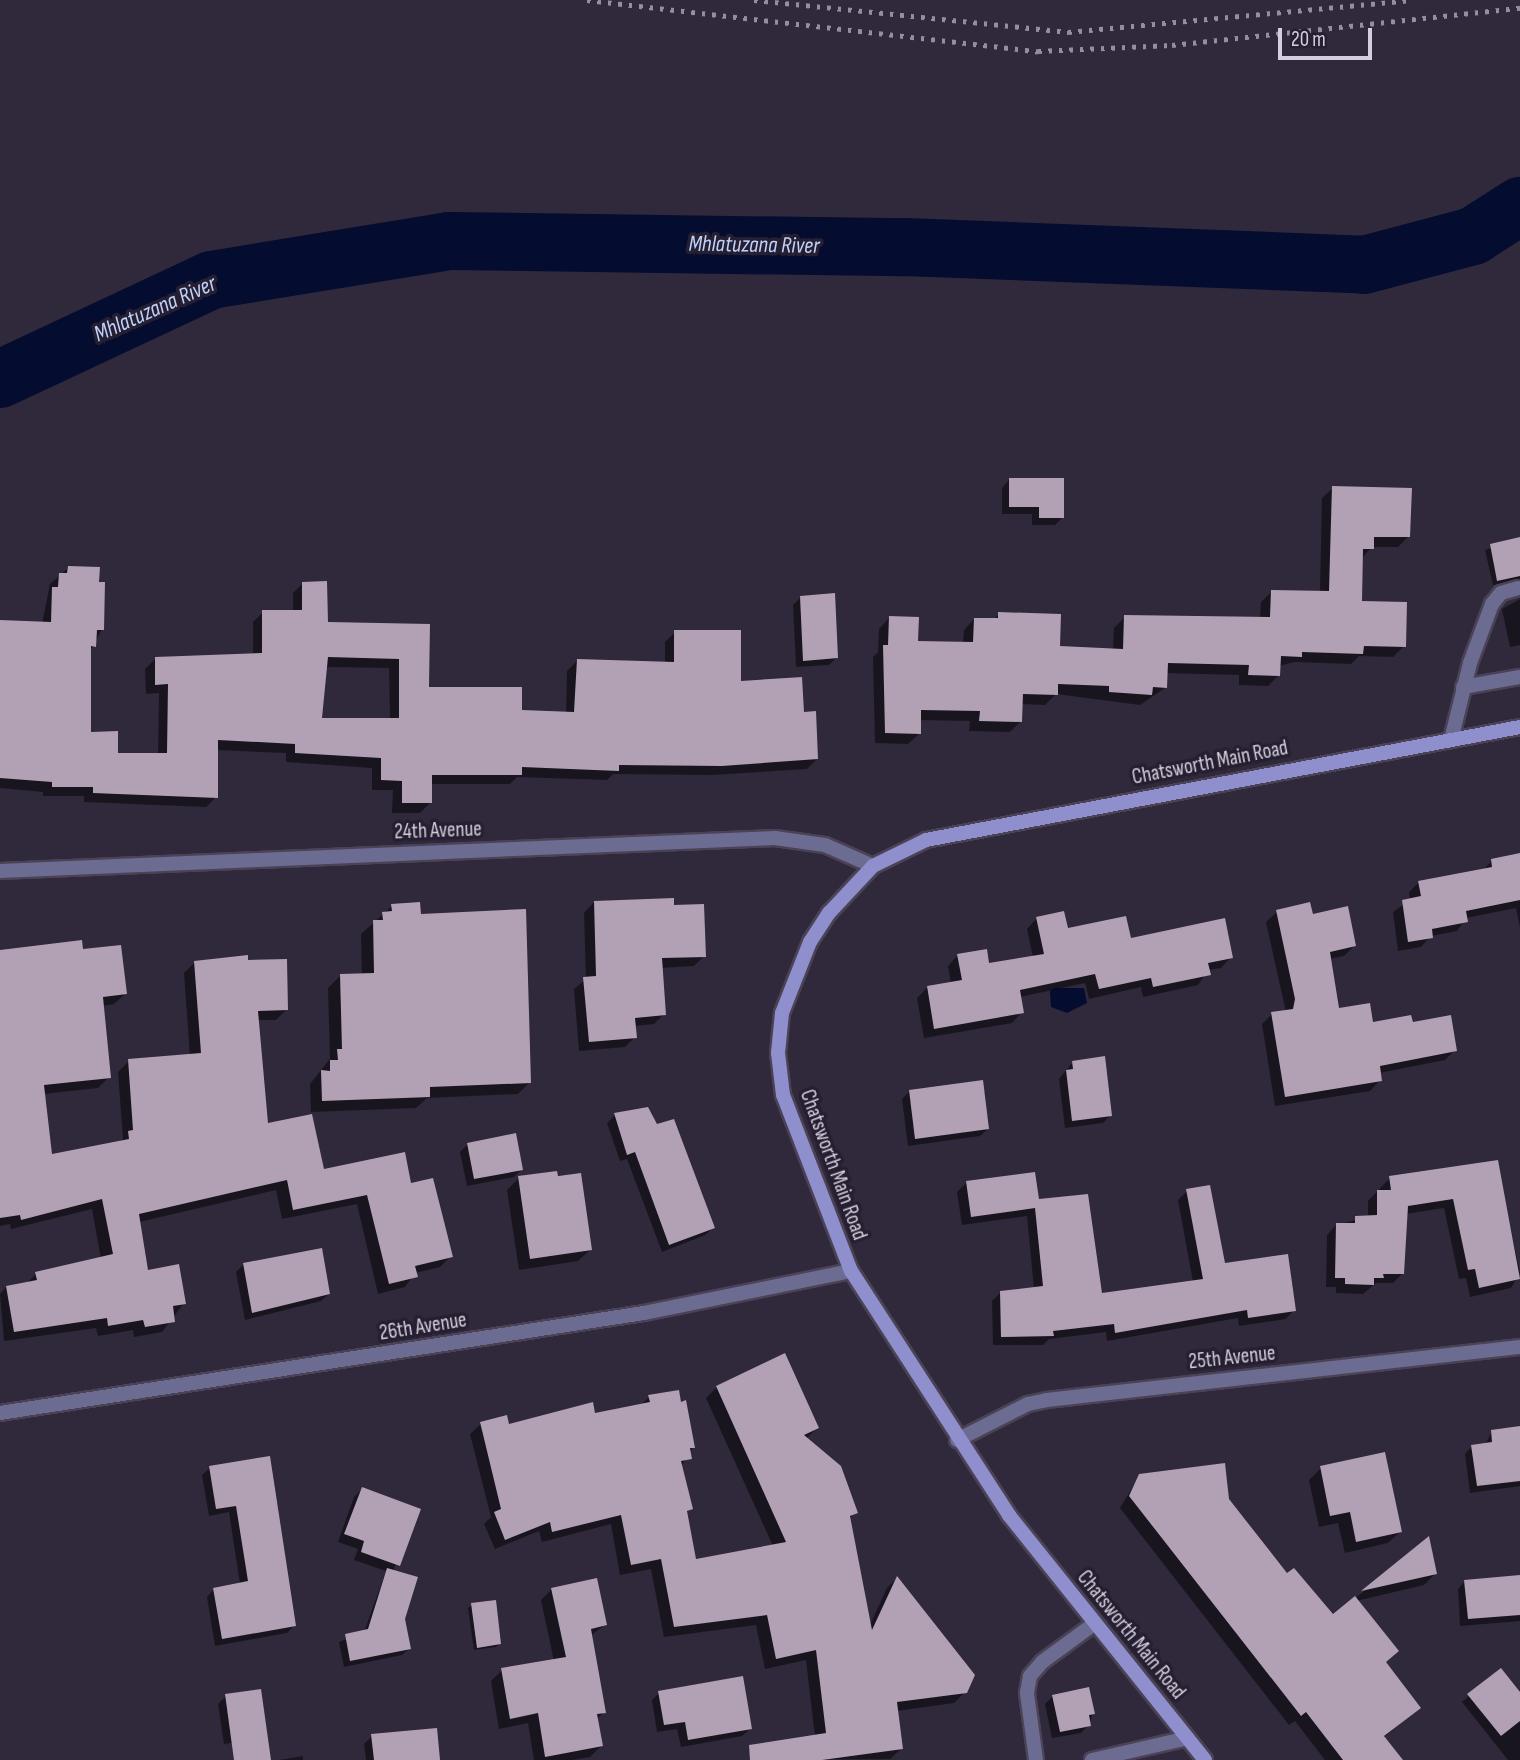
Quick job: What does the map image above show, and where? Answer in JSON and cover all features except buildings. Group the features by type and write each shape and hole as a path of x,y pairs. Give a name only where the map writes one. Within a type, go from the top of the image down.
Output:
{"street":[{"path":"1451,740 1463,687 1492,604 1500,593 1518,588"},
{"path":"1463,687 1520,677"},
{"name":"Chatsworth Main Road","path":"1205,1760 1094,1624 957,1440 850,1271 799,1146 783,1095 778,1053 782,1013 810,942 829,913 873,866 926,840 954,832 1520,727"},
{"name":"24th Avenue","path":"0,871 775,838 825,845 873,866"},
{"name":"26th Avenue","path":"0,1413 645,1313 850,1271"},
{"name":"25th Avenue","path":"957,1440 1019,1408 1047,1400 1520,1347"},
{"path":"1036,1760 1027,1693 1030,1676 1042,1662 1094,1624"},
{"path":"1092,1760 1188,1738"}],"water":[{"path":"1055,988 1084,988 1087,1003 1067,1013 1051,1007 1050,991"}],"waterway":[{"name":"Mhlatuzana River","path":"0,379 211,280 449,241 905,247 1364,265 1473,236 1520,206"}],"railway":[{"path":"587,0 1038,51 1172,45 1520,8"},
{"path":"754,0 1068,32 1410,0"}]}
